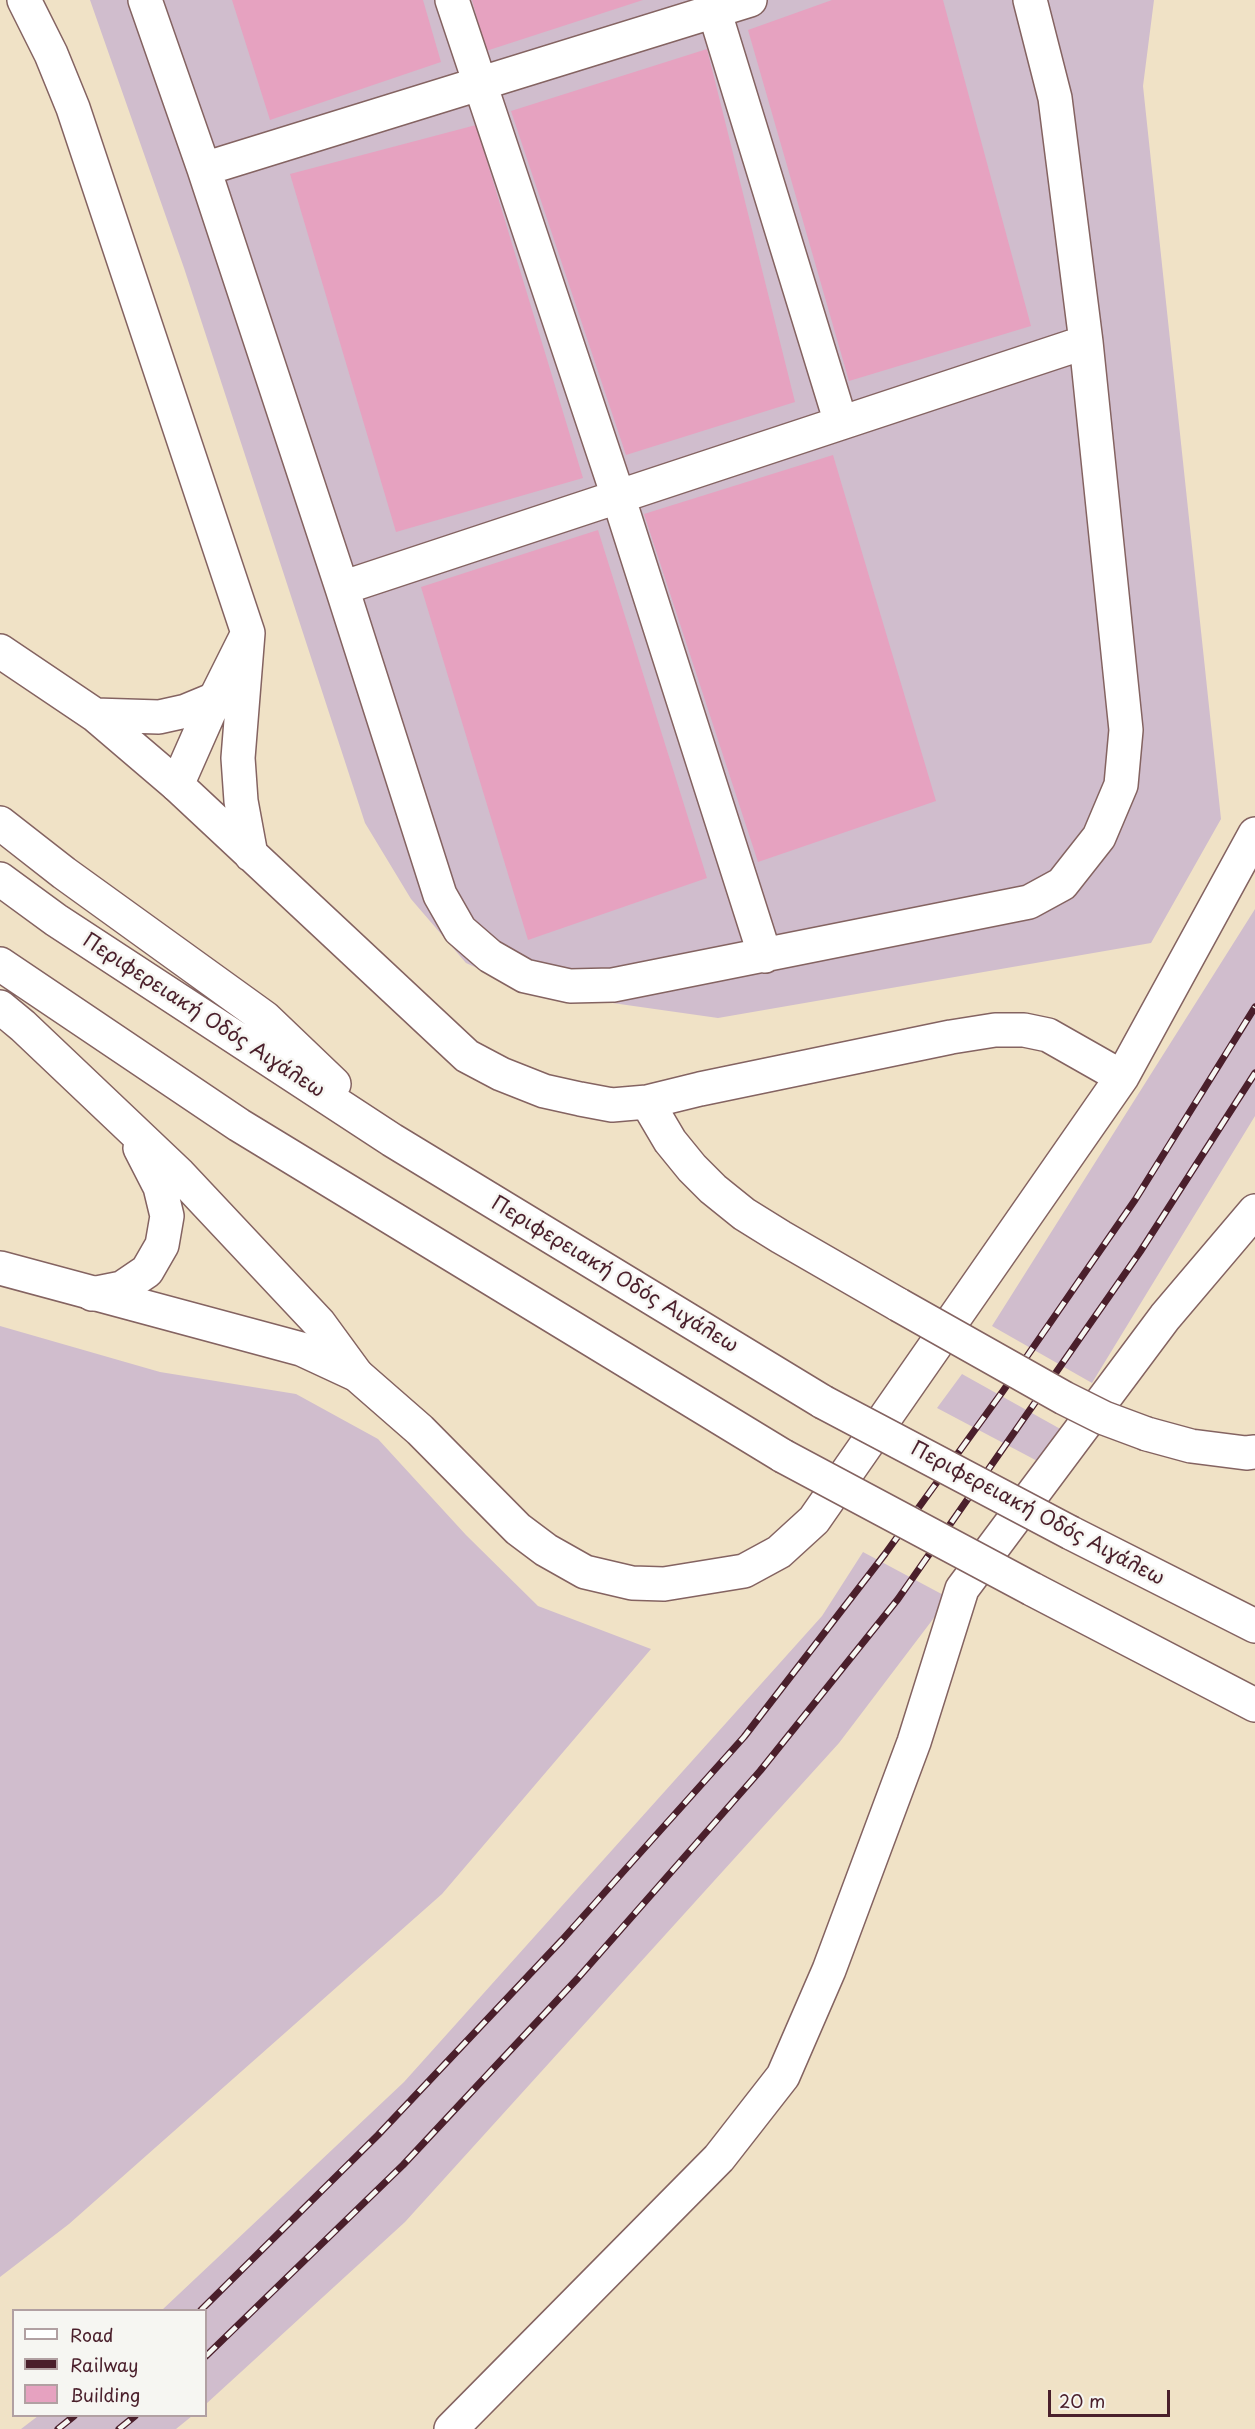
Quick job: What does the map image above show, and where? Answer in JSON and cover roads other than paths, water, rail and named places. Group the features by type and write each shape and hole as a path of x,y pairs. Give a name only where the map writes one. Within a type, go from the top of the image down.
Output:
{"main road":[{"path":"24,0 51,54 73,108 248,633 238,758 241,801 251,855"},
{"path":"144,0 204,169 440,895 460,930 490,956 525,976 570,986 613,985 1029,902 1062,884 1099,837 1121,784 1126,730 1086,342 1054,98 1030,0"},
{"path":"452,0 618,496 765,956"},
{"path":"204,169 481,84 713,5 750,0"},
{"path":"713,5 841,423"},
{"path":"342,588 1086,342"},
{"path":"177,785 215,699 248,633"},
{"path":"0,651 95,716 177,785 467,1056 501,1074 544,1091 612,1105 647,1102 951,1036 995,1030 1024,1030 1048,1035 1122,1077"},
{"path":"95,716 159,717 186,711 215,699"},
{"path":"0,823 64,873 265,1018 392,1140"},
{"path":"0,1007 179,1174 319,1323 357,1375 420,1430 518,1529 546,1550 585,1572 632,1584 664,1584 744,1571 778,1551 814,1520 1122,1077 1255,834"},
{"name":"Περιφερειακή Οδός Αιγάλεω","path":"0,879 56,920 392,1140 824,1402 1071,1533 1255,1626"},
{"path":"0,964 239,1125 783,1456 1255,1705"},
{"path":"647,1102 670,1141 692,1168 713,1189 744,1214 899,1305 1104,1418 1147,1434 1191,1446 1246,1453 1255,1452"},
{"path":"92,1294 122,1288 147,1271 162,1245 167,1216 160,1187 141,1149 117,1115"},
{"path":"451,2429 718,2158 783,2076 829,1970 914,1742 962,1589 1165,1317 1255,1211"},
{"path":"0,1268 301,1349 357,1375"}],"railway":[{"path":"202,2309 378,2135 562,1940 744,1737 885,1554 1003,1391 1135,1200 1255,1007"},
{"path":"207,2355 403,2165 578,1978 760,1771 898,1599 1140,1252 1255,1073"},
{"path":"58,2429 73,2417"},
{"path":"119,2429 134,2417"}]}
